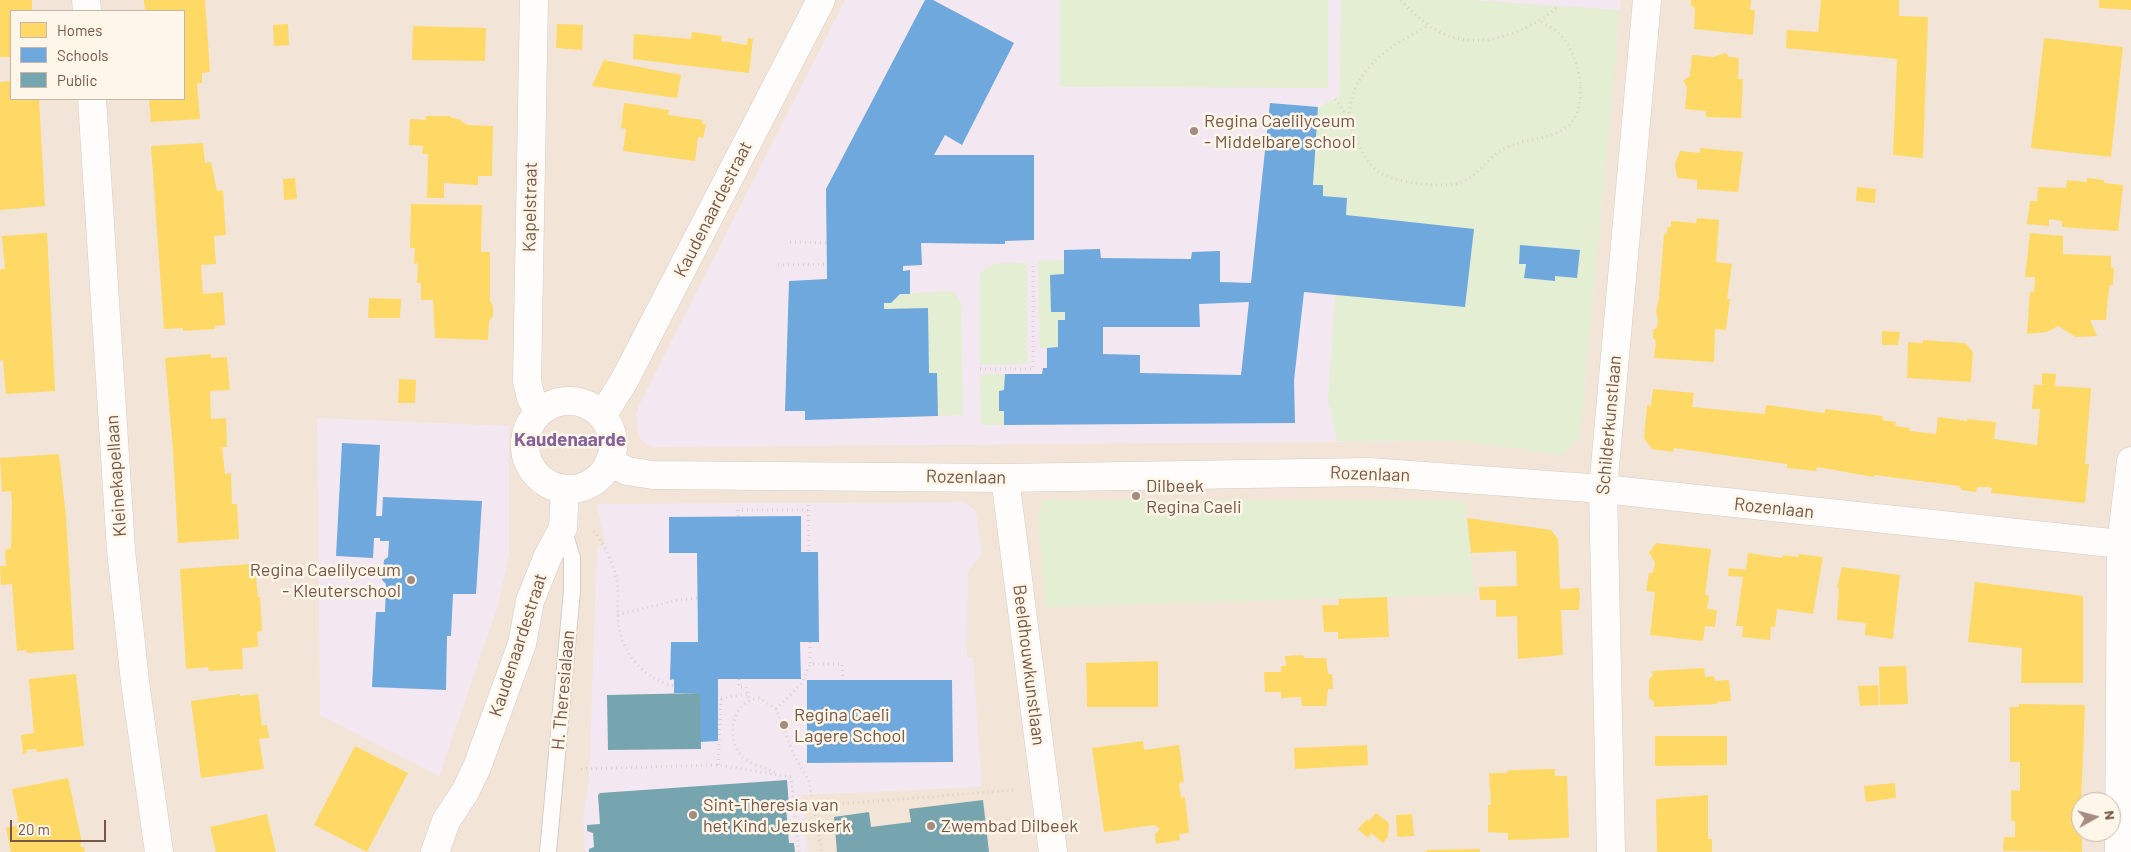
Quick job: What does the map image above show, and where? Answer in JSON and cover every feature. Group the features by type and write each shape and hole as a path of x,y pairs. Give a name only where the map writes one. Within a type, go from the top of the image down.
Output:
{"street":[{"name":"Kapelstraat","path":"534,0 527,381 531,398 539,412"},
{"name":"Kaudenaardestraat","path":"602,416 624,381 822,0"},
{"name":"Schilderkunstlaan","path":"1610,852 1603,489 1647,0"},
{"name":"Kleinekapellaan","path":"92,100 121,550 135,682 158,852"},
{"path":"578,402 591,407 602,416 612,438 612,450 609,462 600,475 588,485 565,489 553,487 540,479 530,468 526,454 525,439 530,424 539,412 557,403 578,402"},
{"path":"2119,852 2126,545 2131,461"},
{"name":"Rozenlaan","path":"609,462 627,471 653,475 1006,478 1370,472 1603,489 2126,545"},
{"name":"Beeldhouwkunstlaan","path":"1006,478 1053,852"},
{"name":"Kaudenaardestraat","path":"434,852 446,821 465,792 477,767 522,644 530,601 548,556 576,526 565,489"}],"lane":[{"name":"H. Theresialaan","path":"548,852 572,591 572,558 576,526"}],"path":[{"path":"1401,0 1417,18 1429,26 1459,39 1482,42 1507,35 1540,21 1558,6"},
{"path":"1335,99 1348,118 1363,151 1377,171 1393,178 1436,186 1462,182 1504,149 1562,130 1575,119 1580,101 1577,63 1568,44 1554,30 1540,21"},
{"path":"1348,118 1354,90 1375,60 1401,41 1429,26"},
{"path":"790,242 827,242"},
{"path":"980,369 1033,369 1033,262"},
{"path":"778,265 827,264"},
{"path":"738,516 738,510 808,510"},
{"path":"808,516 809,552"},
{"path":"576,526 599,538 616,575 619,628 633,659 654,680 674,686"},
{"path":"618,614 673,601 698,598"},
{"path":"776,709 802,683 810,664 810,642"},
{"path":"810,664 842,664 843,680"},
{"path":"739,679 739,688 746,687 749,699"},
{"path":"718,765 719,697 748,694"},
{"path":"780,774 743,758 735,745 732,731 734,720 738,710 749,699 759,698 776,709 794,755 809,781 822,852"},
{"path":"608,769 718,765 791,777 800,852"},
{"path":"813,806 1044,787"}],"shaded area":[{"path":"0,0 2131,0 2131,852 0,852"},
{"name":"Regina Caelilyceum - Middelbare school","path":"845,0 1621,0 1580,438 1562,455 1463,441 653,447 646,444 640,439 637,425 636,414 639,405"},
{"name":"Regina Caelilyceum - Kleuterschool","path":"317,418 509,426 509,555 498,606 439,776 320,715"},
{"name":"Regina Caeli Lagere School","path":"965,502 976,511 982,554 968,571 967,657 973,657 982,787 801,795 808,852 585,852 583,817 589,777 597,548 605,544 597,504"}],"green space":[{"path":"1060,0 1328,0 1328,88 1060,87"},
{"path":"1341,0 1471,0 1620,10 1580,438 1562,455 1463,441 1337,441 1328,399 1335,295 1465,307 1474,229 1346,215 1347,198 1323,196 1323,185 1313,185 1318,107 1339,97","holes":["1520,245 1580,250 1577,278 1555,276 1554,281 1524,278 1526,264 1519,264"]},
{"path":"1064,260 1064,274 1050,275 1065,312 1065,320 1058,321 1058,347 1040,348 1038,261"},
{"path":"1027,263 1027,364 980,365 980,274 989,266 995,264"},
{"path":"946,291 955,293 961,303 963,415 938,416 937,374 929,373 928,309 884,309 884,303 891,303 900,294"},
{"path":"980,374 1005,374 1004,390 999,391 999,411 1004,411 1004,425 981,425"},
{"path":"1043,500 1464,500 1475,594 1046,607 1038,518"}],"building: Homes":[{"path":"0,0 32,0 32,10 10,10 10,57 0,57"},
{"path":"144,0 205,0 210,72 202,73 202,83 197,84 200,119 151,122 149,100 185,100 185,10 145,10"},
{"path":"1691,0 1751,0 1750,10 1755,10 1753,35 1694,29 1695,8 1691,5"},
{"path":"1821,0 1899,0 1899,16 1928,17 1923,158 1893,155 1897,59 1786,48 1787,30 1818,32"},
{"path":"2099,0 2131,0 2131,10 2099,8"},
{"path":"288,24 289,45 274,46 273,25"},
{"path":"557,24 583,25 582,50 556,48"},
{"path":"413,26 486,28 485,61 412,60"},
{"path":"692,32 722,36 721,41 747,45 748,38 753,39 749,73 633,59 634,34 691,39"},
{"path":"2044,38 2123,47 2111,157 2031,148"},
{"path":"1726,53 1729,57 1739,58 1738,79 1743,79 1741,118 1706,117 1706,111 1685,109 1687,87 1683,81 1690,76 1692,55 1713,57"},
{"path":"604,60 681,75 677,98 592,86"},
{"path":"10,81 10,100 39,100 45,206 0,210 0,82"},
{"path":"624,103 669,110 668,115 703,120 702,124 706,124 703,138 698,137 695,161 623,151 626,129 621,128"},
{"path":"426,116 451,116 451,118 459,119 467,125 493,126 492,176 478,176 478,185 444,183 444,198 427,198 428,154 422,154 423,146 409,145 410,119 426,120"},
{"path":"203,143 205,163 211,162 217,191 223,190 226,235 214,236 216,264 201,265 203,294 223,292 225,325 215,326 215,329 183,331 183,328 164,329 151,146"},
{"path":"1700,148 1743,152 1738,192 1697,189 1697,180 1677,178 1675,164 1680,151 1700,153"},
{"path":"295,178 297,199 284,200 283,179"},
{"path":"2087,178 2104,180 2104,183 2123,185 2118,231 2062,227 2062,221 2049,219 2049,226 2027,224 2030,201 2037,201 2038,187 2066,188 2067,180 2087,182"},
{"path":"1857,187 1876,189 1875,203 1856,201"},
{"path":"411,204 482,205 481,252 490,252 490,301 493,306 493,316 489,321 488,340 435,338 433,300 421,300 421,283 417,283 418,263 414,264 415,248 410,248"},
{"path":"1697,218 1719,220 1716,262 1732,264 1727,299 1730,299 1726,330 1715,329 1714,362 1654,358 1656,341 1653,338 1653,330 1657,328 1658,319 1656,311 1659,298 1664,234 1667,234 1667,227 1671,227 1671,221 1696,223"},
{"path":"47,233 55,391 6,394 3,360 0,361 0,269 5,269 2,236"},
{"path":"2030,233 2063,236 2063,254 2111,256 2111,268 2114,268 2113,285 2110,285 2106,320 2090,320 2097,336 2076,337 2058,326 2047,332 2027,334 2030,292 2034,292 2035,277 2025,277"},
{"path":"369,298 401,299 400,318 368,318"},
{"path":"1882,331 1900,332 1898,345 1882,345"},
{"path":"1923,340 1965,343 1973,352 1971,382 1907,378 1908,342 1923,343"},
{"path":"211,354 211,358 227,357 230,390 210,391 211,419 226,418 227,447 222,447 225,474 231,473 232,504 237,504 239,539 178,543 165,358"},
{"path":"2042,373 2056,374 2055,386 2091,388 2085,464 2089,464 2085,503 1991,493 1992,488 1988,487 1977,487 1976,492 1962,490 1959,486 1874,475 1874,477 1817,467 1816,471 1787,468 1787,464 1674,448 1673,452 1652,449 1644,438 1647,405 1651,406 1653,389 1694,393 1692,407 1765,414 1766,405 1825,413 1825,409 1883,416 1882,420 1896,422 1895,426 1910,428 1910,431 1936,434 1938,417 1996,422 1994,439 2037,445 2040,409 2032,409 2034,385 2042,385"},
{"path":"399,379 416,380 415,403 398,403"},
{"path":"59,454 66,516 74,650 27,653 26,650 17,651 12,584 1,585 0,566 6,566 5,550 11,548 12,503 11,491 2,492 0,458"},
{"path":"1467,518 1551,530 1558,539 1560,589 1579,588 1580,598 1579,610 1561,610 1563,655 1518,659 1517,616 1496,617 1496,600 1480,600 1479,587 1517,586 1516,551 1471,553"},
{"path":"1656,543 1711,549 1705,595 1709,595 1707,609 1717,610 1715,627 1705,626 1703,641 1650,635 1655,592 1646,591 1649,573 1653,573 1655,562 1649,553"},
{"path":"1748,553 1782,558 1783,555 1798,557 1799,554 1823,557 1813,614 1777,609 1775,627 1771,627 1770,640 1742,637 1743,626 1736,626 1743,577 1728,576 1729,568 1746,570"},
{"path":"251,564 252,567 255,567 258,597 260,597 262,631 257,632 258,647 242,648 243,669 209,671 208,667 186,669 180,569"},
{"path":"1842,567 1900,575 1893,639 1865,635 1866,623 1837,620 1839,588 1837,588"},
{"path":"1975,582 2083,596 2083,683 2021,683 2022,648 1968,642"},
{"path":"1387,597 1389,637 1338,639 1338,632 1324,632 1322,605 1339,605 1339,599"},
{"path":"1303,655 1304,658 1326,658 1328,674 1332,674 1333,689 1328,689 1326,706 1302,706 1301,697 1281,698 1281,692 1265,692 1264,672 1281,672 1281,666 1286,666 1285,656"},
{"path":"1158,661 1158,707 1087,707 1086,663"},
{"path":"1906,666 1908,704 1880,705 1879,667"},
{"path":"1704,668 1705,677 1714,676 1715,681 1729,680 1731,701 1717,702 1717,704 1654,707 1654,702 1649,698 1649,680 1653,675 1652,671"},
{"path":"76,674 84,746 37,752 36,749 26,750 27,753 23,754 21,735 34,733 29,679"},
{"path":"1878,685 1879,705 1860,706 1858,686"},
{"path":"240,694 240,696 258,694 262,726 267,725 269,738 259,739 264,769 201,778 191,701"},
{"path":"2019,704 2085,705 2081,792 2071,792 2071,842 2082,842 2082,852 2003,851 2004,837 2015,837 2015,821 2011,821 2011,790 2020,791 2020,762 2010,762 2010,707 2019,707"},
{"path":"1655,736 1727,736 1727,765 1655,766"},
{"path":"1143,741 1144,750 1179,745 1184,782 1179,783 1181,798 1185,797 1189,833 1179,834 1180,840 1156,844 1155,834 1160,829 1154,825 1104,832 1092,748"},
{"path":"1367,745 1368,765 1295,769 1294,748"},
{"path":"355,746 408,773 367,852 314,825"},
{"path":"1555,769 1555,776 1567,776 1569,838 1508,840 1508,833 1488,832 1488,805 1491,805 1489,773 1507,773 1507,771 1511,770"},
{"path":"68,778 82,843 80,844 81,847 84,847 85,852 11,852 6,828 19,825 12,789"},
{"path":"1895,783 1896,798 1866,802 1864,786"},
{"path":"1708,795 1708,839 1712,839 1712,852 1657,852 1656,799"},
{"path":"1376,813 1389,823 1388,837 1383,843 1371,833 1368,838 1358,829"},
{"path":"267,814 276,852 216,852 210,827"},
{"path":"1412,814 1414,836 1397,837 1396,815"},
{"path":"1480,849 1480,852 1427,852 1426,850"}],"building: Schools":[{"path":"925,0 933,0 1014,43 962,145 945,135 934,155 1034,155 1034,240 1005,241 1005,244 921,243 922,265 903,266 903,271 910,270 910,294 900,294 891,303 884,303 884,309 928,308 929,373 937,373 938,416 805,420 805,411 785,411 789,281 827,279 826,189"},
{"path":"1270,103 1318,107 1313,185 1323,185 1323,196 1347,198 1346,215 1474,229 1465,307 1304,292 1294,380 1295,423 1004,425 1004,411 999,411 999,391 1004,390 1005,374 1042,374 1043,368 1047,368 1047,348 1058,347 1058,320 1065,320 1065,312 1051,312 1050,275 1064,274 1064,250 1100,249 1101,258 1191,259 1192,252 1220,251 1220,282 1251,283","holes":["1249,302 1241,375 1140,373 1140,355 1103,354 1103,327 1200,327 1199,304"]},
{"path":"1520,245 1580,250 1577,278 1555,276 1555,281 1524,278 1526,264 1519,264"},
{"path":"342,443 380,445 376,516 382,516 383,497 482,501 476,594 453,594 451,636 447,636 446,690 372,687 376,612 385,612 386,584 382,580 384,560 388,557 389,541 380,541 380,538 374,538 373,558 336,556"},
{"path":"801,516 801,552 818,552 819,642 800,642 801,679 718,679 718,741 700,742 700,693 674,693 674,679 670,680 671,642 698,642 697,553 669,553 669,517"},
{"path":"807,680 952,680 953,762 807,763"}],"building: Public":[{"path":"700,693 701,749 608,750 607,695"},
{"name":"Sint-Theresia van het Kind Jezuskerk","path":"787,780 789,806 786,806 789,843 794,843 795,852 589,852 589,849 594,847 593,833 587,831 587,825 600,824 598,795 600,793"},
{"name":"Zwembad Dilbeek","path":"983,800 989,852 837,852 834,817 869,812 871,827 911,822 909,809"}],"place":[{"name":"Regina Caelilyceum - Middelbare school","path":"1194,131"},
{"name":"Dilbeek Regina Caeli","path":"1136,496"},
{"name":"Regina Caelilyceum - Kleuterschool","path":"411,580"},
{"name":"Regina Caeli Lagere School","path":"784,725"},
{"name":"Sint-Theresia van het Kind Jezuskerk","path":"693,815"},
{"name":"Zwembad Dilbeek","path":"931,826"}],"district":[{"name":"Kaudenaarde","path":"570,440"}]}
